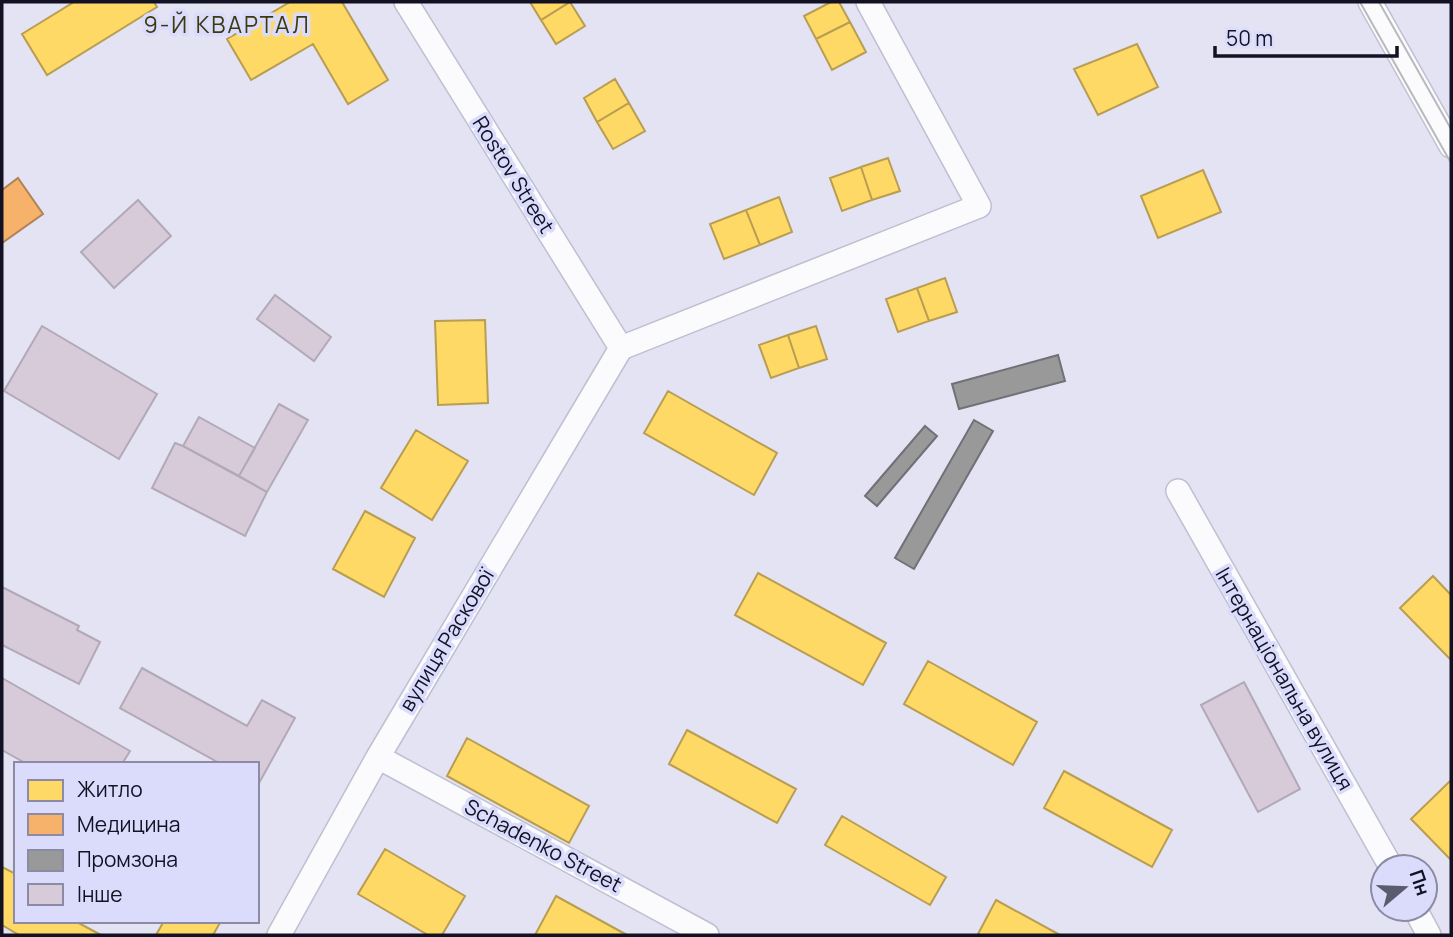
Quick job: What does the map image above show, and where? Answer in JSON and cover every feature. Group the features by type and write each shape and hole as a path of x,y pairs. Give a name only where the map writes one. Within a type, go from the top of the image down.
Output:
{"street":[{"name":"Rostov Street","path":"406,2 621,348"},
{"path":"621,348 979,206 868,2"},
{"path":"1370,2 1451,146"},
{"name":"вулиця Раскової","path":"279,935 378,757 621,348"},
{"name":"Інтернаціональна вулиця","path":"1178,491 1383,853"},
{"name":"Schadenko Street","path":"378,757 707,935"}],"building: Житло":[{"path":"74,2 154,2 157,7 47,75 22,34"},
{"path":"290,2 342,2 388,80 348,104 313,44 251,80 227,39"},
{"path":"530,2 570,2 541,20"},
{"path":"570,2 585,26 556,44 541,20"},
{"path":"831,2 839,2 850,22 816,39 804,16"},
{"path":"850,22 866,52 832,70 816,39"},
{"path":"1137,44 1158,87 1098,115 1074,69"},
{"path":"615,79 629,103 597,122 584,98"},
{"path":"629,103 645,131 613,149 597,122"},
{"path":"888,158 900,191 872,200 861,167"},
{"path":"861,167 872,200 842,211 830,178"},
{"path":"1203,170 1221,212 1158,238 1141,196"},
{"path":"779,197 792,232 760,245 746,210"},
{"path":"746,210 760,245 724,259 710,224"},
{"path":"945,278 957,312 929,321 917,288"},
{"path":"917,288 929,321 898,332 886,299"},
{"path":"485,320 488,403 438,405 435,321"},
{"path":"816,326 827,359 799,368 788,335"},
{"path":"788,335 799,368 771,378 759,345"},
{"path":"668,391 777,453 754,495 644,433"},
{"path":"416,430 468,461 432,520 381,488"},
{"path":"365,511 415,538 384,597 333,569"},
{"path":"758,573 886,643 863,685 735,615"},
{"path":"1433,576 1451,595 1451,660 1400,608"},
{"path":"928,661 1037,722 1013,765 904,704"},
{"path":"687,730 796,789 777,823 669,764"},
{"path":"467,738 589,806 569,843 447,776"},
{"path":"1064,771 1172,830 1152,867 1044,808"},
{"path":"1451,780 1451,860 1411,819"},
{"path":"842,816 946,877 930,905 825,845"},
{"path":"385,849 465,896 442,935 428,935 358,894"},
{"path":"2,867 14,873 14,923 79,923 101,935 19,935 2,925"},
{"path":"556,896 627,935 535,935"},
{"path":"996,900 1060,935 978,934"},
{"path":"163,923 220,923 213,935 156,935"}],"building: Медицина":[{"path":"18,178 43,214 2,243 2,190"}],"building: Промзона":[{"path":"1058,355 1065,381 959,409 952,384"},
{"path":"974,420 993,431 914,569 895,558"},
{"path":"925,426 937,436 877,506 865,496"}],"building: Інше":[{"path":"138,200 171,236 114,288 81,252"},
{"path":"275,295 331,337 314,361 257,319"},
{"path":"42,326 157,394 119,459 4,391"},
{"path":"279,404 308,420 267,492 239,476"},
{"path":"199,417 255,448 239,476 183,446"},
{"path":"175,443 267,492 245,536 152,488"},
{"path":"2,587 79,626 77,630 100,642 79,684 2,645"},
{"path":"142,668 247,726 262,700 295,718 259,783 259,762 217,762 120,708"},
{"path":"2,678 130,751 123,762 23,762 2,750"},
{"path":"1244,682 1300,789 1258,812 1201,705"}],"tram line":[{"path":"1360,2 1451,163"},
{"path":"1379,2 1451,129"}],"district":[{"name":"9-Й КВАРТАЛ","path":"227,25"}]}
